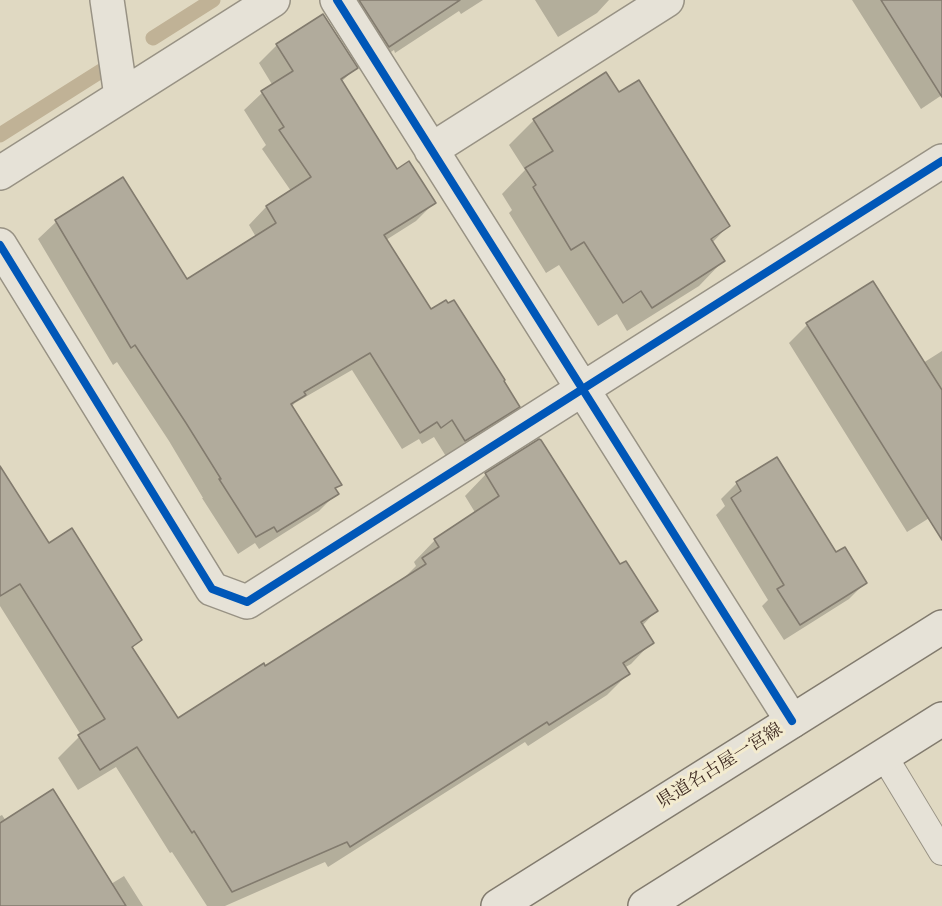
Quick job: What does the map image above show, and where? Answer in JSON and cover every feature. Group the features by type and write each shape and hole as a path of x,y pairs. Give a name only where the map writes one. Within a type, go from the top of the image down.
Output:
{"street":[{"path":"107,0 121,96"},
{"path":"0,173 273,0"},
{"path":"337,0 792,721"},
{"path":"431,150 667,0"},
{"path":"0,244 212,590 247,602 942,161"},
{"name":"県道名古屋一宮線","path":"498,906 942,627"},
{"path":"645,906 942,719"}],"lane":[{"path":"884,756 942,852"}],"building":[{"path":"359,0 460,0 389,47"},
{"path":"881,0 942,0 942,97"},
{"path":"323,14 358,68 341,79 397,169 409,161 436,203 384,235 431,309 446,300 448,303 454,300 520,407 465,441 452,420 441,428 437,422 420,433 370,353 304,392 306,395 291,404 342,485 335,488 339,494 277,532 274,527 256,537 135,345 131,348 55,220 123,177 187,279 276,223 266,206 311,177 279,130 284,127 261,91 293,71 276,44"},
{"path":"606,72 619,92 639,80 730,226 711,239 725,261 652,308 641,291 623,303 584,242 571,250 533,187 536,185 525,168 553,151 533,119"},
{"path":"873,281 942,390 942,540 806,323"},
{"path":"539,439 620,564 626,561 658,611 641,622 654,643 623,663 630,674 549,725 547,722 350,847 347,842 232,892 137,747 100,770 78,735 105,719 20,584 0,596 0,466 49,543 72,528 142,640 132,647 178,718 426,564 422,558 439,547 434,539 499,496 485,473"},
{"path":"777,457 836,552 845,547 867,583 800,625 777,589 784,585 731,498 741,491 736,482"},
{"path":"53,789 126,906 0,906 0,823"}],"waterway":[{"path":"153,38 213,0"},
{"path":"0,135 101,71"}],"cycle path":[{"path":"337,0 792,721"},
{"path":"0,245 212,589 247,602 942,161"}]}
